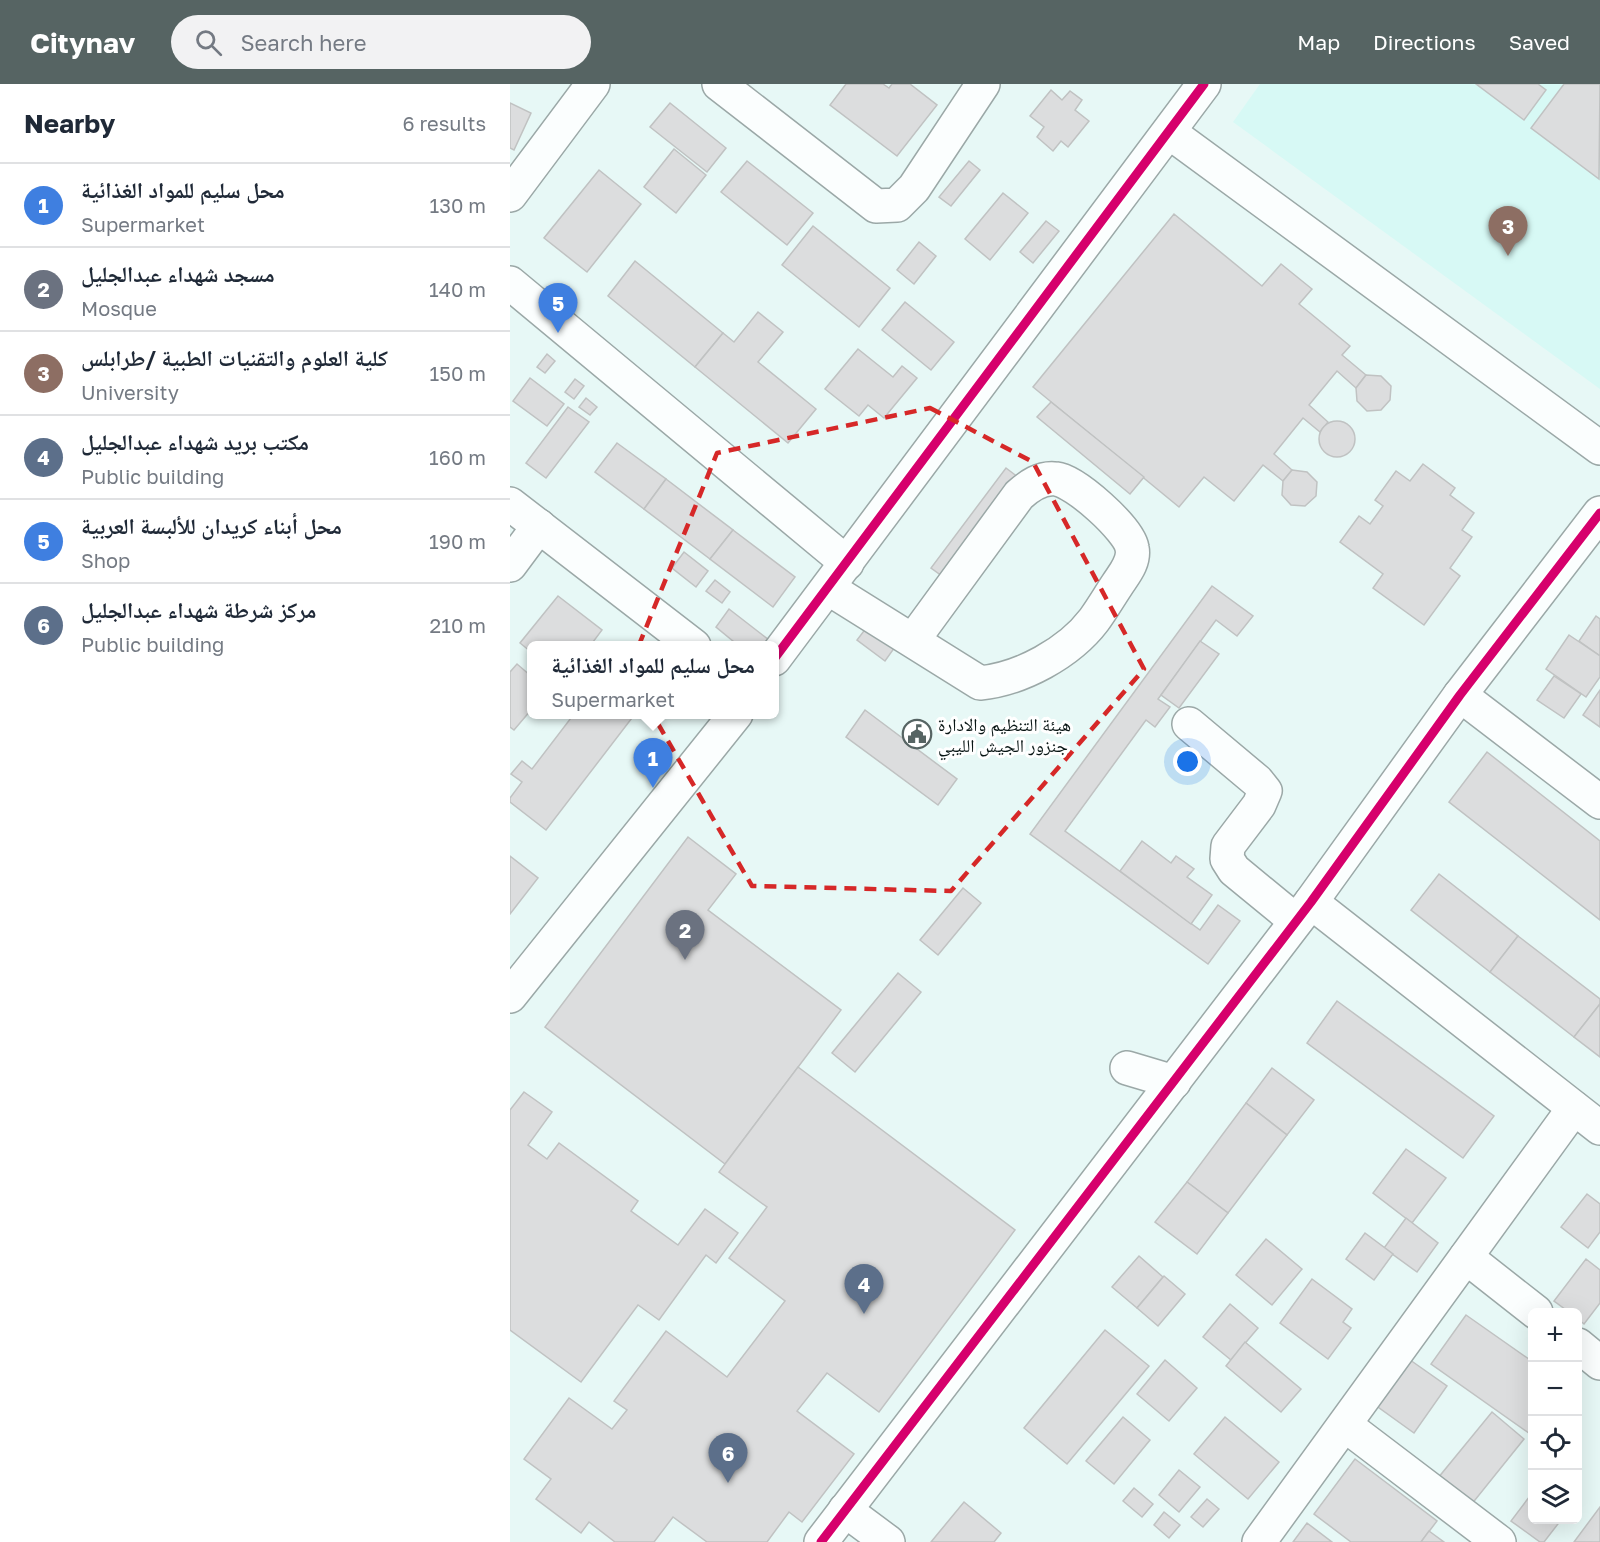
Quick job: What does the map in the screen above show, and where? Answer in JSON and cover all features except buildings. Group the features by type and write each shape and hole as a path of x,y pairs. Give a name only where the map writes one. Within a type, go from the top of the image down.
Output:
{"street":[{"path":"510,195 593,84"},
{"path":"719,84 876,206 897,205 914,188 983,84"},
{"path":"779,652 1204,84"},
{"path":"1169,132 1600,448"},
{"path":"510,283 913,640 980,683 998,681 1034,668 1066,646 1093,621 1131,562 1132,549 1128,536 1091,498 1058,479 1045,479 1029,486 913,640"},
{"path":"510,504 689,641"},
{"path":"821,1542 1304,912 1460,695 1598,521"},
{"path":"510,564 539,526"},
{"path":"1460,695 1600,802"},
{"path":"510,996 732,719"},
{"path":"1189,724 1257,781 1265,791 1259,805 1228,846 1227,859 1234,870 1304,912 1600,1128"},
{"path":"1127,1068 1173,1082"},
{"path":"1259,1542 1574,1108"},
{"path":"1466,1257 1531,1308"},
{"path":"1582,1348 1600,1363"},
{"path":"1345,1425 1499,1542"},
{"path":"845,1510 888,1542"}],"highlighted area":[{"path":"930,408 1033,462 1144,669 951,891 752,886 628,672 717,453"}],"shaded area":[{"path":"1260,84 1600,84 1600,389 1233,122"}],"cycle path":[{"path":"779,652 1204,84"},
{"path":"821,1542 1311,902 1460,695 1600,513"}],"place":[{"name":"كلية العلوم والتقنيات الطبية /طرابلس","path":"1508,256"},
{"name":"محل أبناء كريدان للألبسة العربية","path":"558,333"},
{"name":"هيئة التنظيم والادارة جنزور الجيش الليبي","path":"917,734"},
{"name":"محل سليم للمواد الغذائية","path":"653,788"},
{"name":"مسجد شهداء عبدالجليل","path":"685,960"},
{"name":"مكتب بريد شهداء عبدالجليل","path":"864,1314"},
{"name":"مركز شرطة شهداء عبدالجليل","path":"728,1483"}]}
